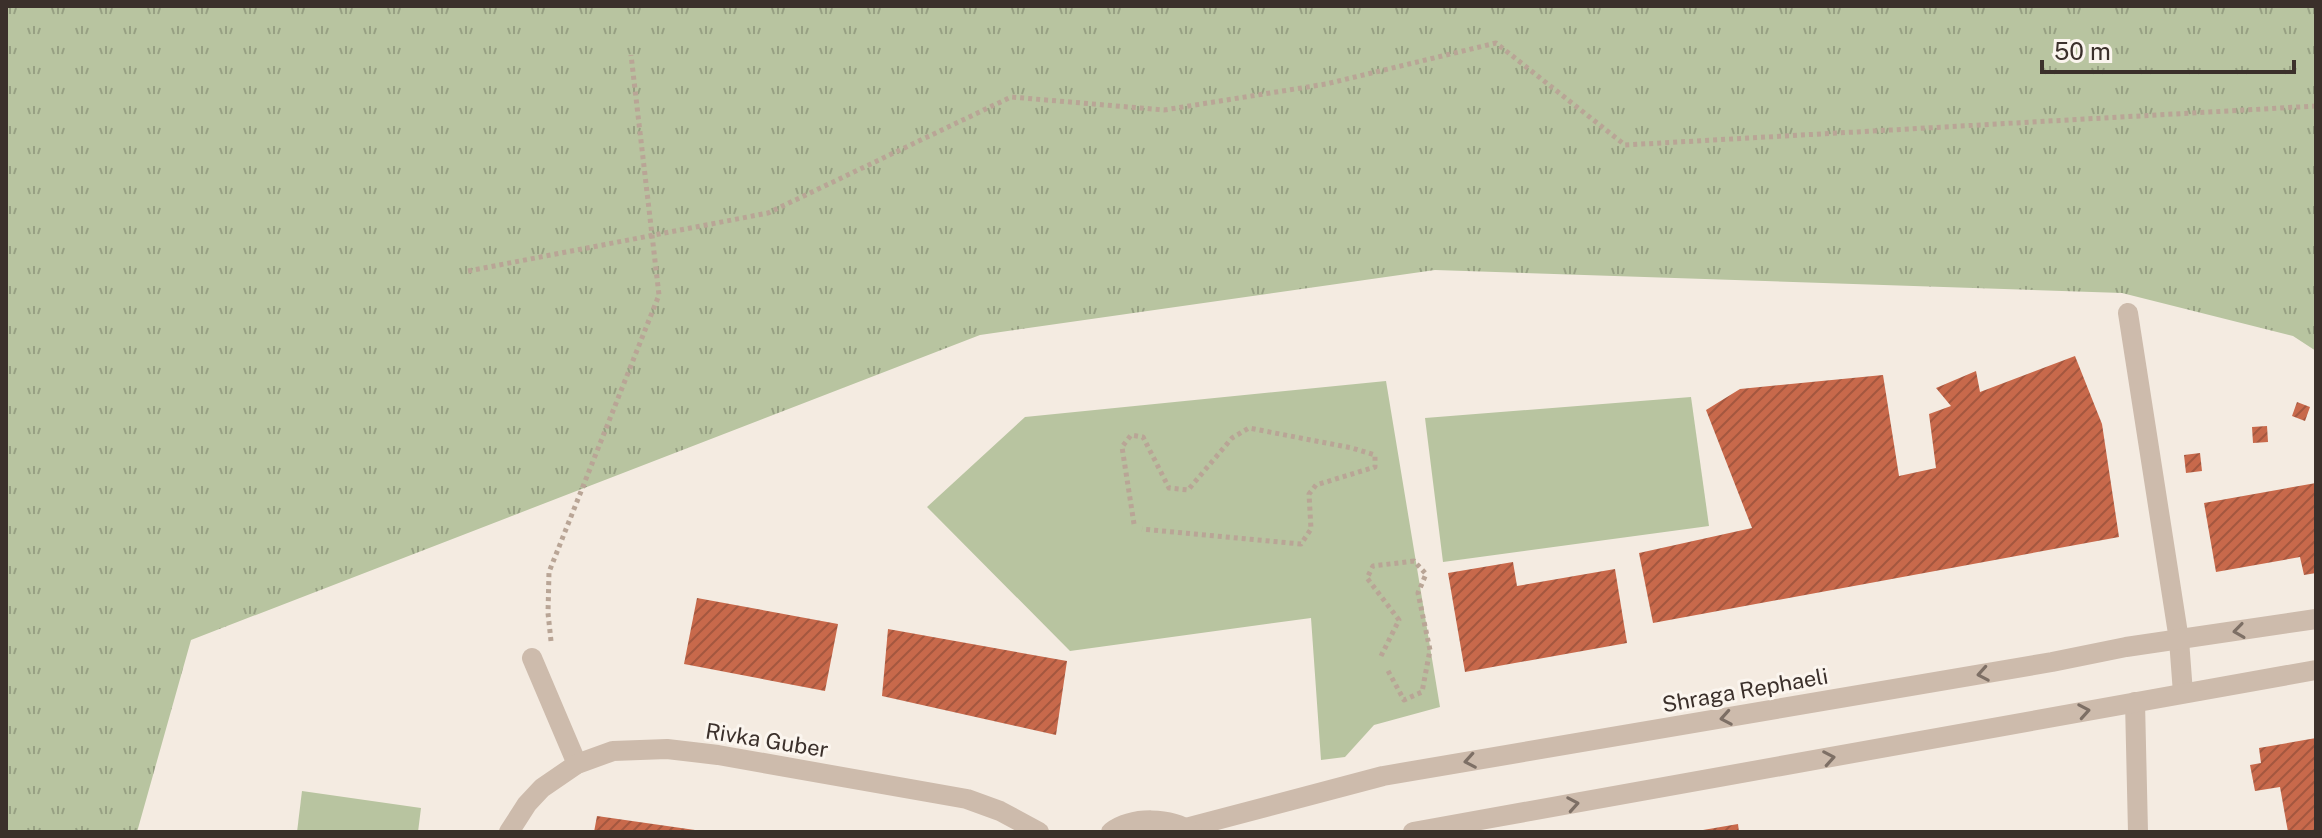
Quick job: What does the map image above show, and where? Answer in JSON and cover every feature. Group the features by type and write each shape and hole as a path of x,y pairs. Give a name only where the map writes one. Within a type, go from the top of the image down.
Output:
{"street":[{"path":"2128,313 2179,640 2183,693"},
{"name":"Shraga Rephaeli","path":"1189,830 1383,776 2316,619"},
{"path":"542,654 577,764"},
{"path":"1413,832 2316,670"},
{"path":"2135,702 2138,832"},
{"name":"Rivka Guber","path":"509,832 527,804 542,788 577,764 613,751 667,749 718,755 967,799 1000,811 1039,832"},
{"path":"1111,832 1139,821 1163,821 1189,830"}],"path":[{"path":"468,271 768,213 1011,97 1164,110 1326,84 1496,43 1625,145 2316,106"},
{"path":"542,654 548,613 549,572 659,295 631,55"},
{"path":"1134,524 1122,447 1131,435 1143,437 1169,488 1188,490 1232,438 1249,428 1375,455 1375,467 1316,485 1309,494 1311,529 1301,544 1142,529"},
{"path":"1381,656 1399,620 1367,578 1373,566 1414,561 1426,574 1418,593 1430,650 1422,692 1404,700 1387,669"}],"green space":[{"path":"6,6 2316,6 2316,351 2293,336 2122,293 1435,270 980,335 191,640 137,832 6,832"},
{"path":"1386,381 1440,707 1374,725 1345,757 1321,760 1311,618 1070,651 927,507 1025,417"},
{"path":"1691,397 1709,526 1443,562 1425,418"},
{"path":"302,791 421,808 418,832 297,832"}],"building":[{"path":"2075,356 2102,424 2119,537 1653,623 1639,553 1752,528 1706,410 1740,389 1883,375 1899,476 1936,468 1929,414 1951,406 1936,388 1976,371 1980,392"},
{"path":"2297,402 2310,407 2305,421 2292,416"},
{"path":"2267,426 2268,442 2253,443 2252,427"},
{"path":"2200,453 2202,471 2186,473 2184,455"},
{"path":"2316,483 2316,573 2304,575 2300,557 2216,572 2204,503"},
{"path":"1513,562 1517,586 1615,569 1627,643 1465,672 1448,573"},
{"path":"697,598 838,624 825,691 684,664"},
{"path":"888,629 1067,661 1056,735 882,696"},
{"path":"2316,738 2316,832 2288,832 2280,787 2255,791 2250,765 2261,763 2259,748"},
{"path":"597,816 695,830 695,832 594,832"},
{"path":"1738,824 1739,832 1703,832 1703,830"}]}
